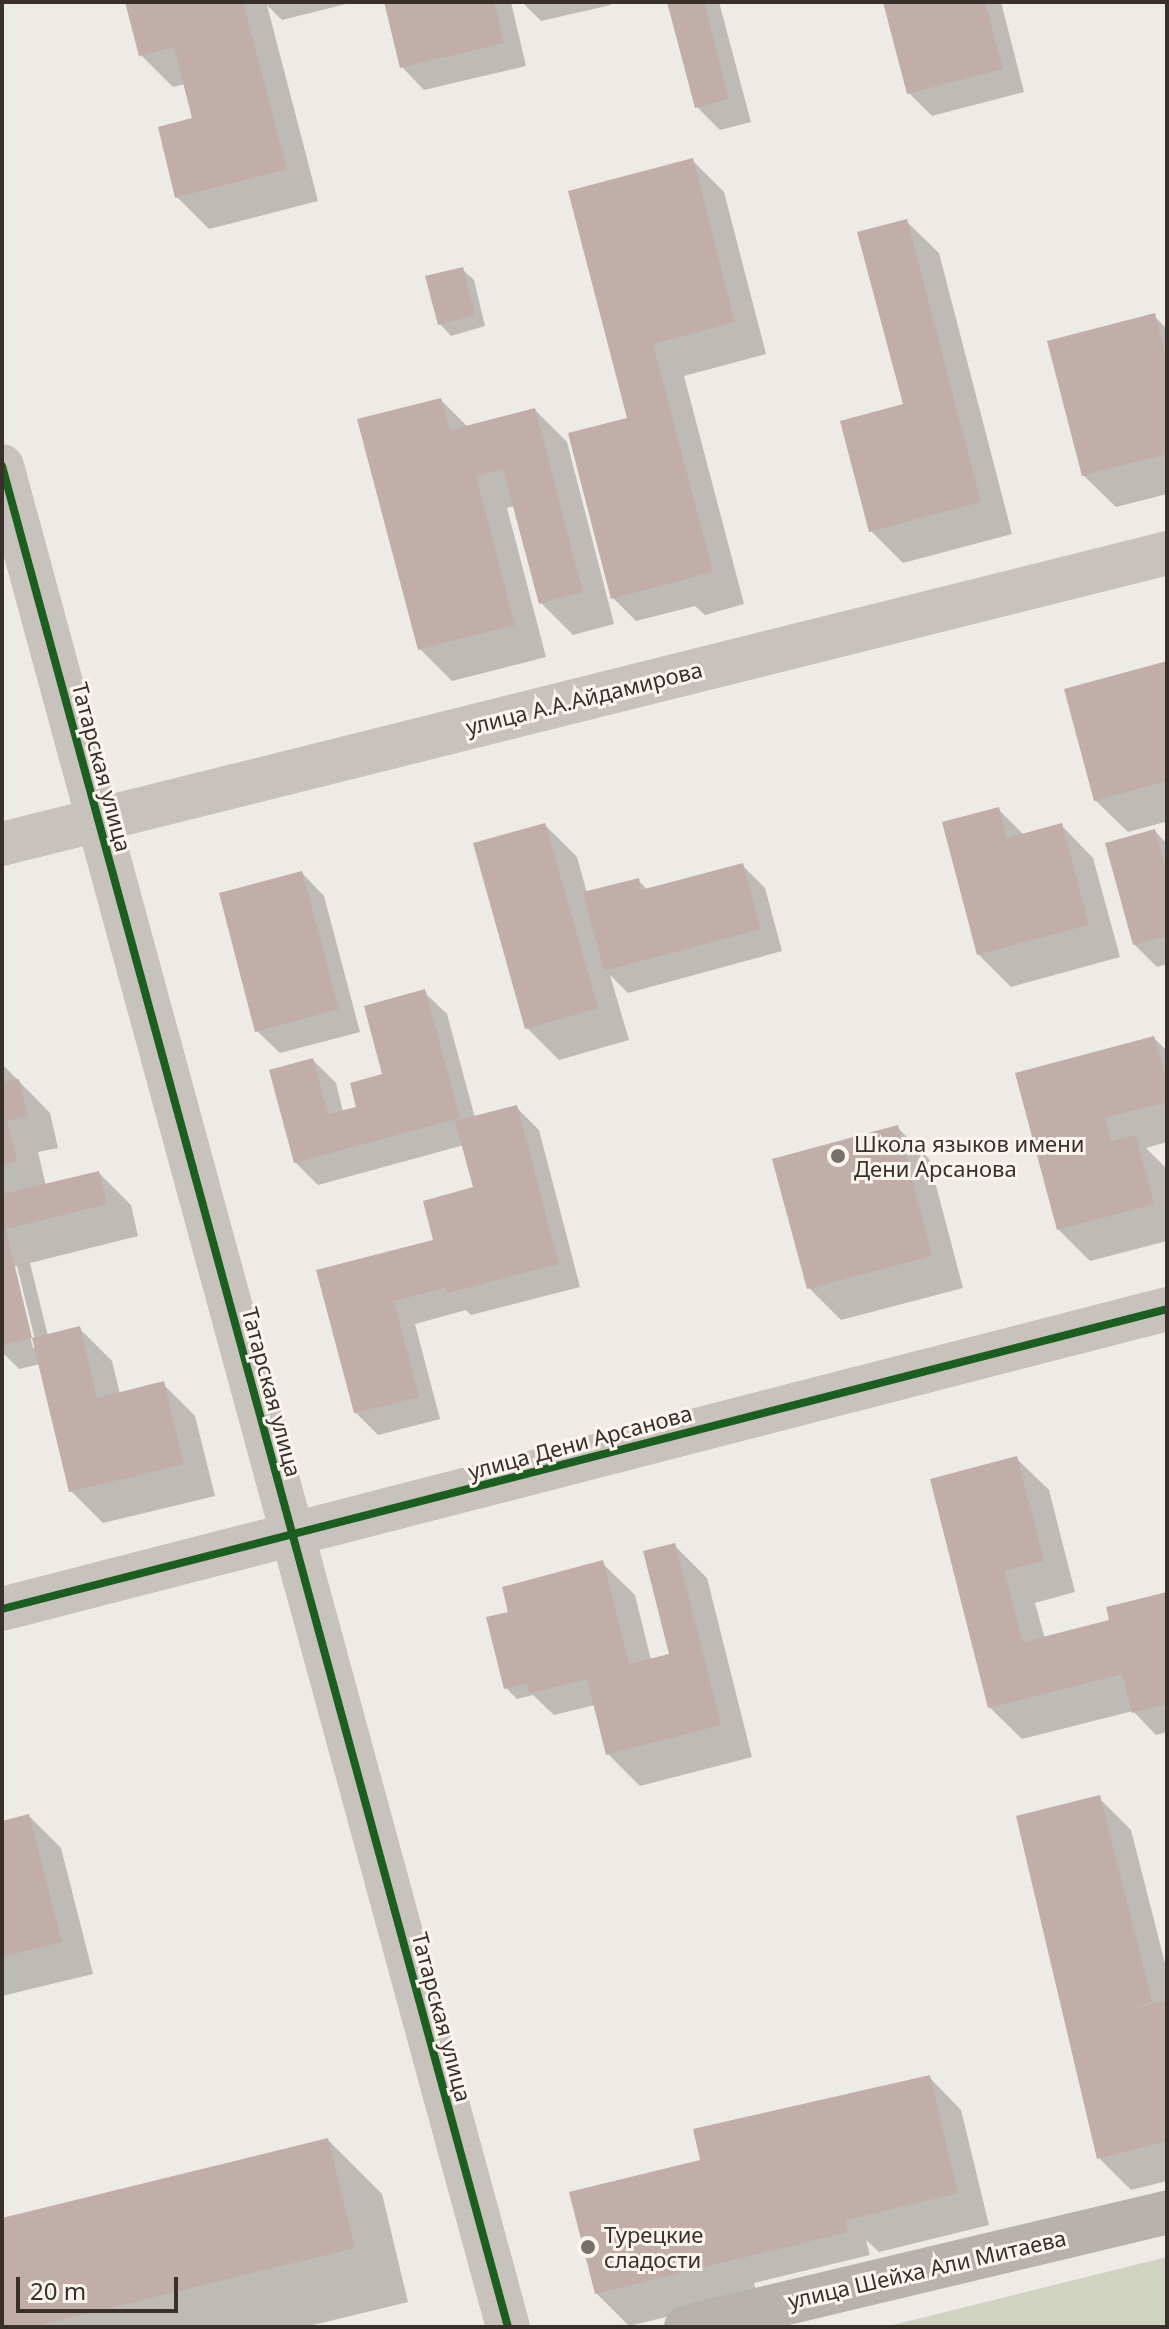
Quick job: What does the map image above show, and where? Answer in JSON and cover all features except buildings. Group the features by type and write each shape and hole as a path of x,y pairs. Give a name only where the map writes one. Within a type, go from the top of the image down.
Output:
{"main road":[{"name":"улица Шейха Али Митаева","path":"686,2327 1167,2212"}],"street":[{"name":"Татарская улица","path":"2,466 508,2327"},
{"name":"улица А.А.Айдамирова","path":"2,844 1167,553"},
{"name":"улица Дени Арсанова","path":"2,1609 1167,1309"}],"green space":[{"path":"1167,2257 1167,2327 885,2327"}],"cycle path":[{"path":"2,466 508,2327"},
{"path":"2,1609 1167,1309"}],"place":[{"name":"Школа языков имени Дени Арсанова","path":"838,1156"},
{"name":"Турецкие сладости","path":"588,2247"}]}
